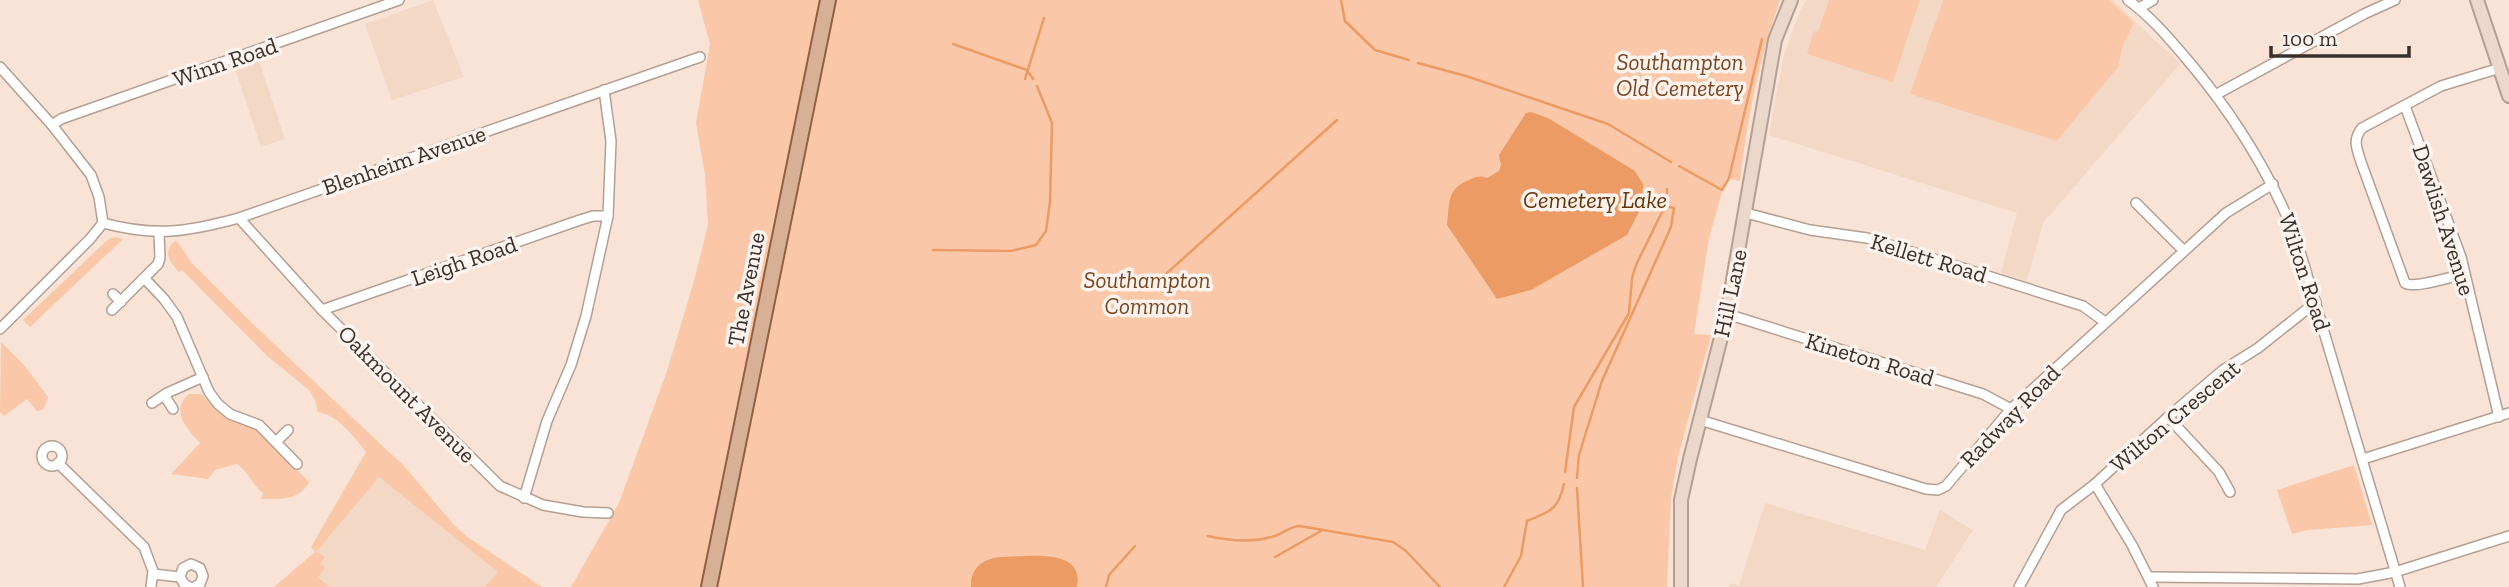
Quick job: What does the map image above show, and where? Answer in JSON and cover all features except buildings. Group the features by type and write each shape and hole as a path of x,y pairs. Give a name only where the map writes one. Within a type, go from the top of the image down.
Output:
{"main road":[{"name":"The Avenue","path":"709,587 828,0"}],"street":[{"name":"Winn Road","path":"52,125 61,119 399,0"},
{"name":"Hill Lane","path":"1681,587 1680,511 1689,459 1727,314 1774,47 1791,0"},
{"name":"Wilton Road","path":"2128,0 2168,37 2217,94 2250,143 2273,184 2296,238 2400,587"},
{"path":"2139,8 2153,0"},
{"path":"2217,94 2395,0"},
{"path":"2477,0 2509,96"},
{"name":"Blenheim Avenue","path":"103,223 159,233 239,218 700,57"},
{"path":"0,67 52,125 91,175 99,197 103,223 0,329"},
{"path":"2464,274 2415,286 2404,283 2355,143 2356,136 2362,128 2441,86 2500,68"},
{"path":"524,498 547,421 572,365 586,316 608,216 611,141 604,90"},
{"name":"Dawlish Avenue","path":"2405,106 2460,257 2499,416"},
{"name":"Radway Road","path":"1700,420 1932,490 1946,486 2011,409 2105,322 2226,213 2273,184"},
{"path":"2136,203 2184,251"},
{"name":"Kellett Road","path":"1746,213 1810,230 1867,238 2083,306 2105,322"},
{"name":"Leigh Road","path":"322,310 580,220 593,216 608,216"},
{"name":"Oakmount Avenue","path":"239,218 322,310 500,486 524,498 559,509 608,513"},
{"path":"112,310 158,264 159,233"},
{"path":"145,279 177,317 209,392 230,414 253,421 297,464"},
{"path":"113,294 121,302"},
{"name":"Wilton Crescent","path":"2151,582 2095,484 2222,370 2258,348 2316,302"},
{"name":"Kineton Road","path":"1727,314 1983,394 2011,409"},
{"path":"152,403 203,377"},
{"path":"164,395 173,409"},
{"path":"2363,459 2509,413"},
{"path":"2168,417 2219,472 2225,488"},
{"path":"276,442 288,430"},
{"path":"58,463 139,540 150,559 153,574 150,587"},
{"path":"2019,587 2062,510 2095,484"},
{"path":"2151,582 2358,579 2395,572 2509,536"},
{"path":"187,565 196,565 203,576 202,580 192,587 184,584 180,577 187,565"},
{"path":"153,574 180,577"}],"shaded area":[{"path":"433,0 464,77 392,100 365,24"},
{"path":"1806,0 2113,0 2180,64 2043,223 2027,281 2001,273 2017,213 1769,135 1783,58"},
{"path":"259,61 285,139 261,147 235,69"},
{"path":"379,476 517,587 274,587 315,552"},
{"path":"1765,503 1925,550 1940,510 1973,530 1936,587 1729,587 1731,583 1739,586"}],"green space":[{"name":"Southampton Common","path":"698,0 1780,0 1755,89 1740,181 1726,178 1709,238 1694,334 1711,335 1678,457 1671,499 1667,587 571,587 619,503 667,371 708,225 705,175 696,123 710,44"},
{"path":"1829,0 1920,0 1893,82 1807,54 1814,31 1818,32"},
{"path":"1943,0 2109,0 2134,23 2123,45 2118,67 2057,141 1910,94"},
{"path":"115,237 123,239 30,327 23,320 100,247"},
{"path":"176,240 192,263 255,326 405,467 452,523 466,536 542,587 485,587 498,572 379,477 316,552 325,557 320,564 325,568 318,577 329,587 274,587 315,552 311,547 366,452 339,422 318,412 309,390 267,356 182,270 179,272 168,256 169,248"},
{"path":"1,342 24,365 48,397 43,410 37,411 27,399 4,416 0,412"},
{"path":"189,394 201,394 222,415 251,426 264,435 309,482 305,488 288,498 261,499 263,493 237,464 215,470 208,479 171,474 200,443 185,425 180,413 183,400"},
{"path":"2354,465 2372,525 2308,530 2292,534 2277,490"}],"water":[{"name":"Cemetery Lake","path":"1526,113 1548,118 1635,171 1643,184 1642,206 1627,235 1531,290 1497,299 1447,225 1449,203 1453,192 1463,183 1477,177 1487,178 1499,171 1499,155"},
{"path":"1037,556 1063,559 1072,565 1077,574 1077,587 971,587 975,570 988,560"}],"waterway":[{"path":"1341,0 1345,21 1375,50 1409,60"},
{"path":"1025,79 1044,18"},
{"path":"1679,166 1722,190 1729,178 1762,39"},
{"path":"953,44 1027,70 1033,79"},
{"path":"1418,63 1466,76 1608,124 1671,162"},
{"path":"933,250 1011,251 1036,245 1046,231 1050,202 1052,123 1037,86"},
{"path":"1167,273 1337,120"},
{"path":"1577,478 1579,455 1602,381 1671,227 1674,208 1665,204"},
{"path":"1565,472 1574,407 1629,313 1636,265 1665,206"},
{"path":"1504,587 1521,556 1527,521 1552,509 1559,500 1564,484"},
{"path":"1577,488 1583,587"},
{"path":"1208,536 1258,540 1300,526 1393,542 1406,551 1440,587"},
{"path":"1275,557 1321,531"},
{"path":"1106,587 1109,575 1135,546"}],"park label":[{"name":"Southampton Old Cemetery","path":"1680,75"}]}
